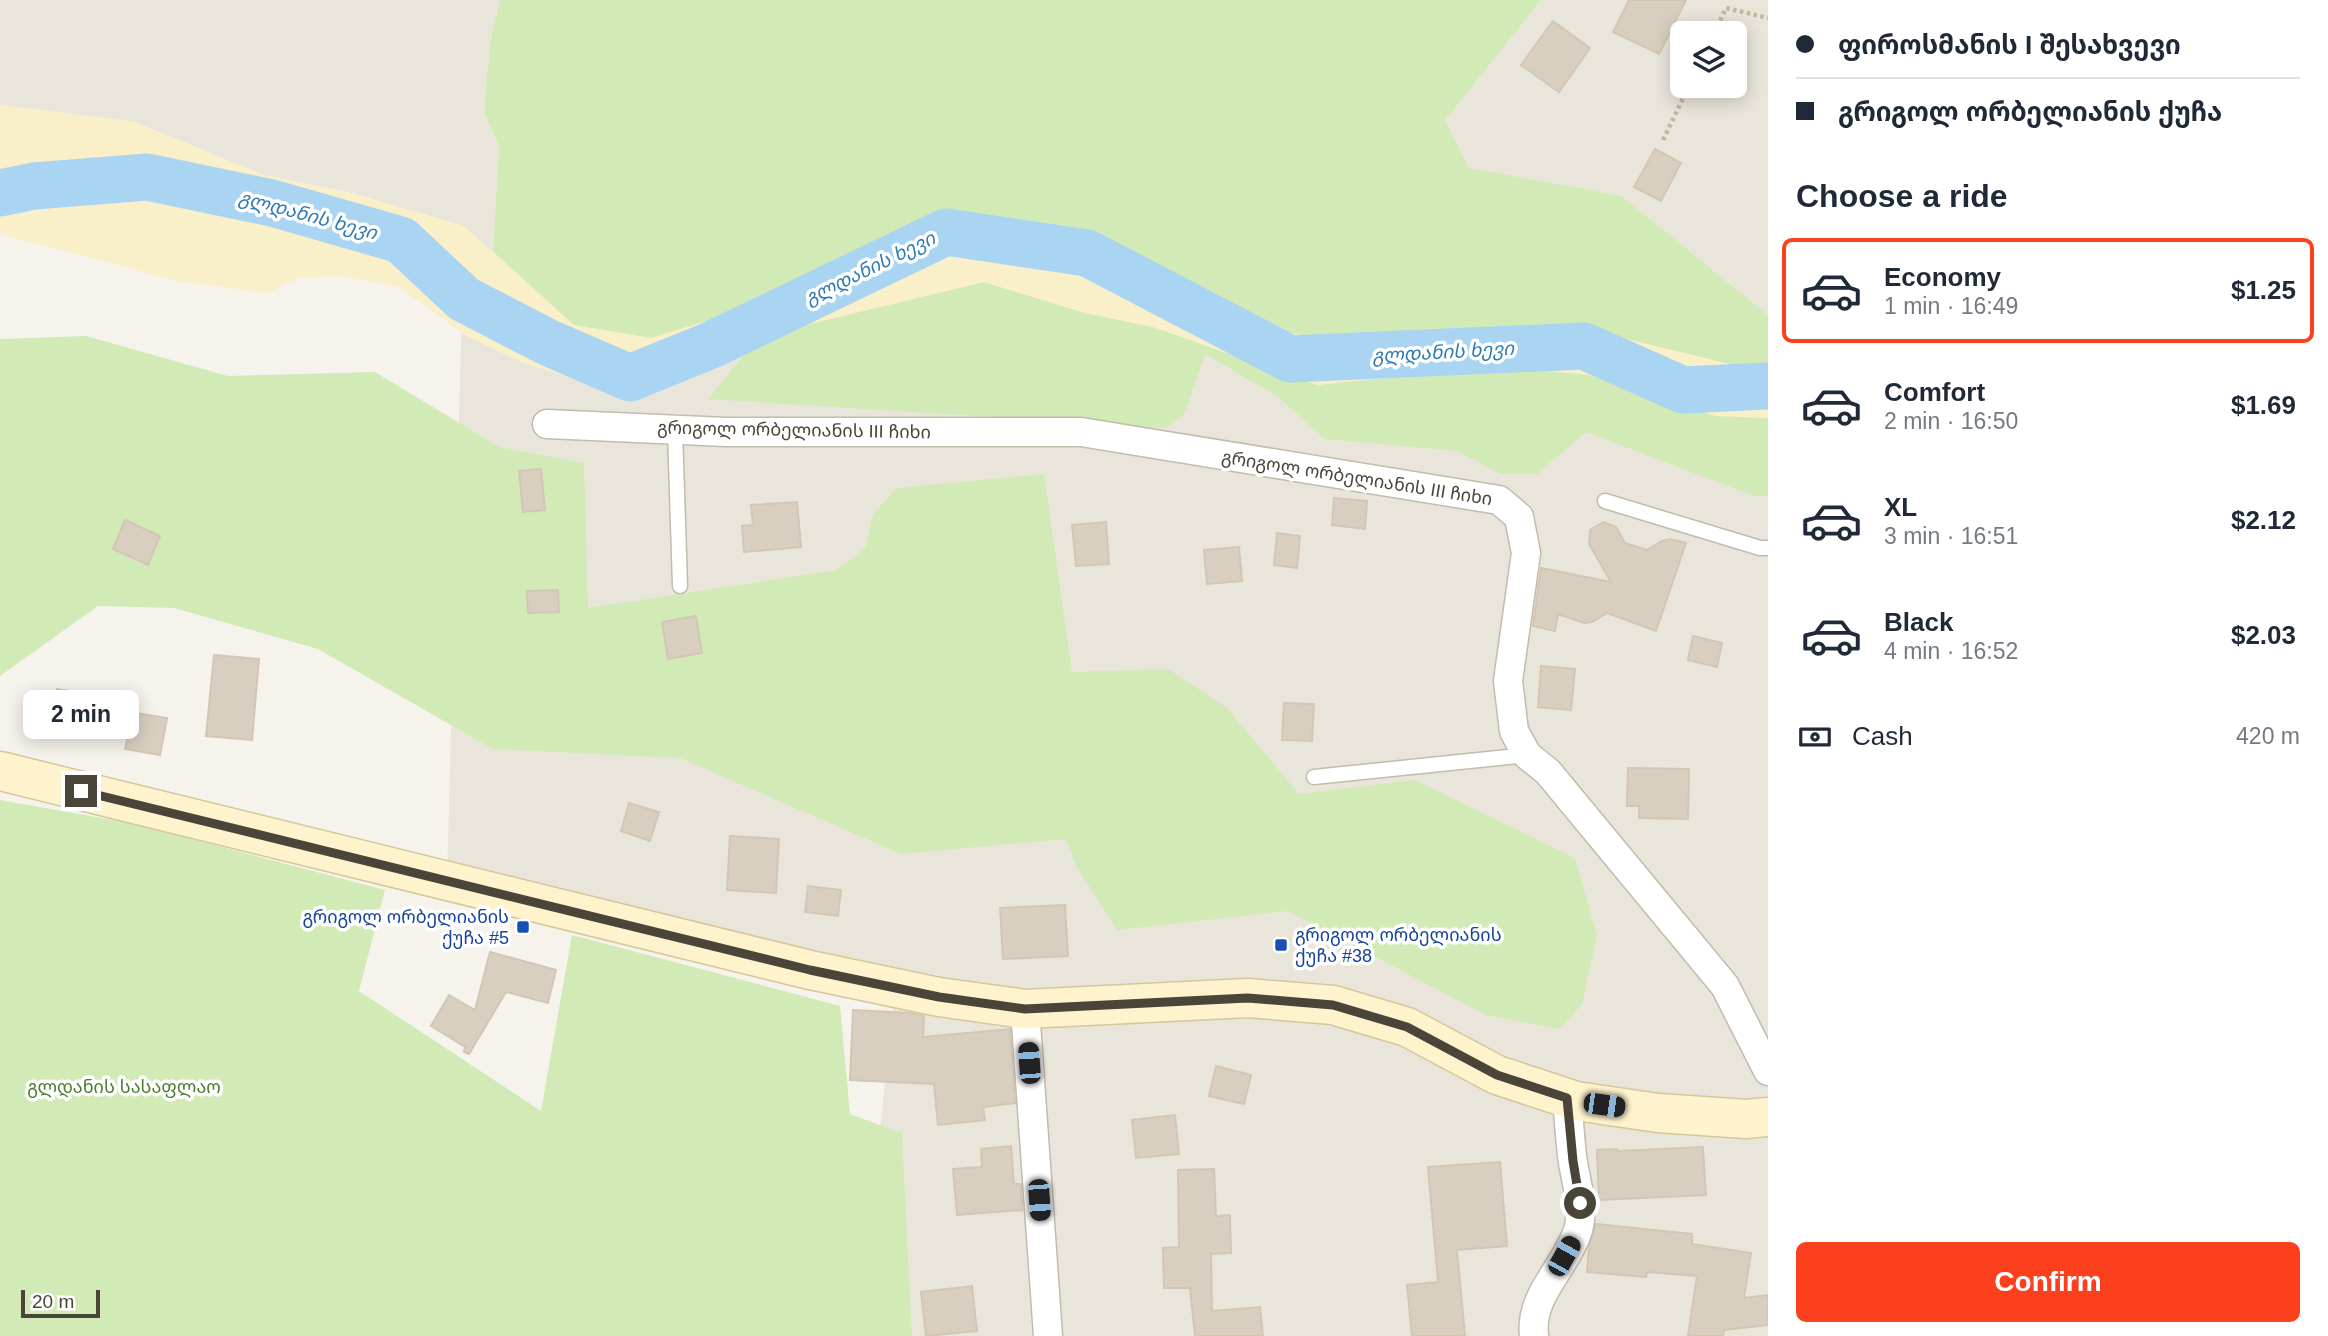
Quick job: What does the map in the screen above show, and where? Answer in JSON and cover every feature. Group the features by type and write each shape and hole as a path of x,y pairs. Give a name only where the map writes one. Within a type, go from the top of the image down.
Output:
{"main road":[{"path":"0,771 810,970 939,997 1025,1009 1248,998 1333,1005 1407,1027 1497,1075 1567,1098 1658,1113 1746,1119 1768,1117"}],"street":[{"name":"გრიგოლ ორბელიანის III ჩიხი","path":"547,424 726,432 1081,432 1499,500 1520,517 1526,553 1508,681 1514,732 1527,755 1548,772 1725,986 1768,1071"},
{"path":"1025,1009 1048,1336"},
{"path":"1534,1336 1537,1305 1578,1232 1580,1203 1567,1098"}],"lane":[{"path":"676,430 680,586"},
{"path":"1605,501 1760,548 1768,548"},
{"path":"1314,777 1527,755"}],"path":[{"path":"1720,21 1726,8 1768,18"},
{"path":"1663,140 1683,98"}],"shaded area":[{"path":"0,0 500,0 490,42 484,112 499,145 493,251 886,244 1768,370 1768,1336 859,1336 895,984 447,881 464,226 348,192 263,175 135,122 0,105"},
{"path":"1541,0 1768,0 1768,315 1622,196 1469,169 1444,120"}],"green space":[{"path":"500,0 1541,0 1445,120 1469,168 1622,196 1768,315 1768,370 1754,370 1601,333 1376,346 1282,332 1189,285 886,244 769,302 651,338 574,325 493,251 499,146 484,112 490,42"},
{"path":"984,282 1085,313 1153,327 1317,385 1505,367 1590,375 1659,395 1712,415 1768,418 1768,495 1757,497 1586,432 1537,474 1500,474 1458,451 1325,439 1277,396 1205,354 1184,415 1166,428 708,399 757,339"},
{"path":"86,336 228,376 375,372 499,447 584,463 588,608 837,570 865,548 873,514 897,488 1044,474 1072,672 1168,669 1227,708 1299,794 1415,780 1575,858 1597,935 1582,1004 1560,1029 1486,1015 1288,911 1117,930 1075,864 1066,839 901,854 680,758 493,749 318,649 174,608 98,606 0,676 0,339"},
{"name":"გლდანის სასაფლაო","path":"0,800 135,824 385,890 359,991 541,1111 572,935 840,1006 850,1114 902,1133 912,1336 0,1336"}],"sand":[{"path":"0,105 135,122 263,175 348,192 464,226 574,325 651,338 769,302 886,244 982,215 1082,230 1282,332 1376,346 1601,333 1753,370 1768,370 1768,418 1715,416 1659,395 1590,375 1505,367 1317,385 1153,327 1085,313 984,282 797,327 725,349 656,385 588,383 523,363 466,336 399,287 340,276 297,278 268,293 178,281 0,234"}],"building":[{"path":"1629,0 1686,0 1676,21 1670,21 1670,32 1659,54 1613,32"},
{"path":"1553,21 1590,48 1559,92 1521,65"},
{"path":"1655,149 1681,163 1661,201 1634,187"},
{"path":"541,469 545,510 523,512 519,471"},
{"path":"1334,498 1367,501 1365,529 1332,525"},
{"path":"797,502 801,547 744,552 742,526 753,525 751,505"},
{"path":"125,520 160,536 148,565 113,549"},
{"path":"1106,522 1109,564 1076,566 1072,525"},
{"path":"1603,522 1616,527 1625,543 1647,550 1671,539 1686,543 1656,631 1607,613 1592,622 1584,623 1558,614 1555,631 1533,626 1541,568 1611,582 1589,544 1590,530"},
{"path":"1277,533 1300,536 1297,568 1274,565"},
{"path":"1239,547 1242,581 1207,584 1204,550"},
{"path":"558,590 559,612 528,613 527,591"},
{"path":"696,616 702,653 668,659 662,622"},
{"path":"1693,636 1722,643 1717,667 1688,660"},
{"path":"214,655 259,659 252,740 206,736"},
{"path":"1541,666 1575,669 1571,710 1538,707"},
{"path":"57,689 97,695 95,706 167,718 160,755 125,749 128,735 52,725"},
{"path":"1284,703 1314,704 1312,741 1282,740"},
{"path":"1628,768 1689,769 1688,819 1639,818 1639,806 1627,806"},
{"path":"629,803 659,812 650,841 621,831"},
{"path":"730,836 779,839 776,893 727,890"},
{"path":"808,886 841,890 838,916 805,912"},
{"path":"1065,905 1068,956 1003,959 1000,908"},
{"path":"490,952 556,970 548,1003 506,992 469,1054 464,1052 465,1047 431,1026 449,995 475,1010"},
{"path":"853,1010 924,1016 923,1037 1010,1029 1015,1103 983,1107 985,1120 938,1125 934,1084 850,1080"},
{"path":"1216,1066 1251,1075 1244,1104 1209,1096"},
{"path":"1175,1115 1179,1154 1136,1158 1132,1120"},
{"path":"1011,1146 1014,1184 1021,1184 1022,1210 957,1215 953,1169 982,1167 981,1149"},
{"path":"1703,1147 1706,1195 1599,1200 1597,1150"},
{"path":"1500,1162 1507,1246 1457,1250 1465,1336 1412,1336 1407,1285 1438,1282 1428,1167"},
{"path":"1214,1169 1216,1216 1230,1215 1231,1253 1211,1254 1212,1311 1260,1307 1263,1336 1195,1336 1190,1288 1164,1288 1163,1248 1179,1247 1178,1170"},
{"path":"1596,1224 1692,1234 1692,1244 1751,1253 1744,1298 1768,1295 1768,1325 1724,1330 1723,1336 1688,1336 1697,1276 1647,1272 1646,1277 1587,1272 1589,1246"},
{"path":"972,1286 977,1331 926,1336 921,1292"}],"waterway":[{"name":"გლდანის ხევი","path":"0,193 34,186 147,177 272,203 401,240 464,299 547,342 630,378 711,345 946,232 1087,253 1290,359 1584,346 1683,390 1768,386"}],"place":[{"name":"გრიგოლ ორბელიანის ქუჩა #5","path":"523,927"},
{"name":"გრიგოლ ორბელიანის ქუჩა #38","path":"1281,945"}],"route":[{"path":"81,791 810,970 939,997 1025,1009 1248,998 1333,1005 1407,1027 1497,1075 1567,1098 1580,1203"}]}
